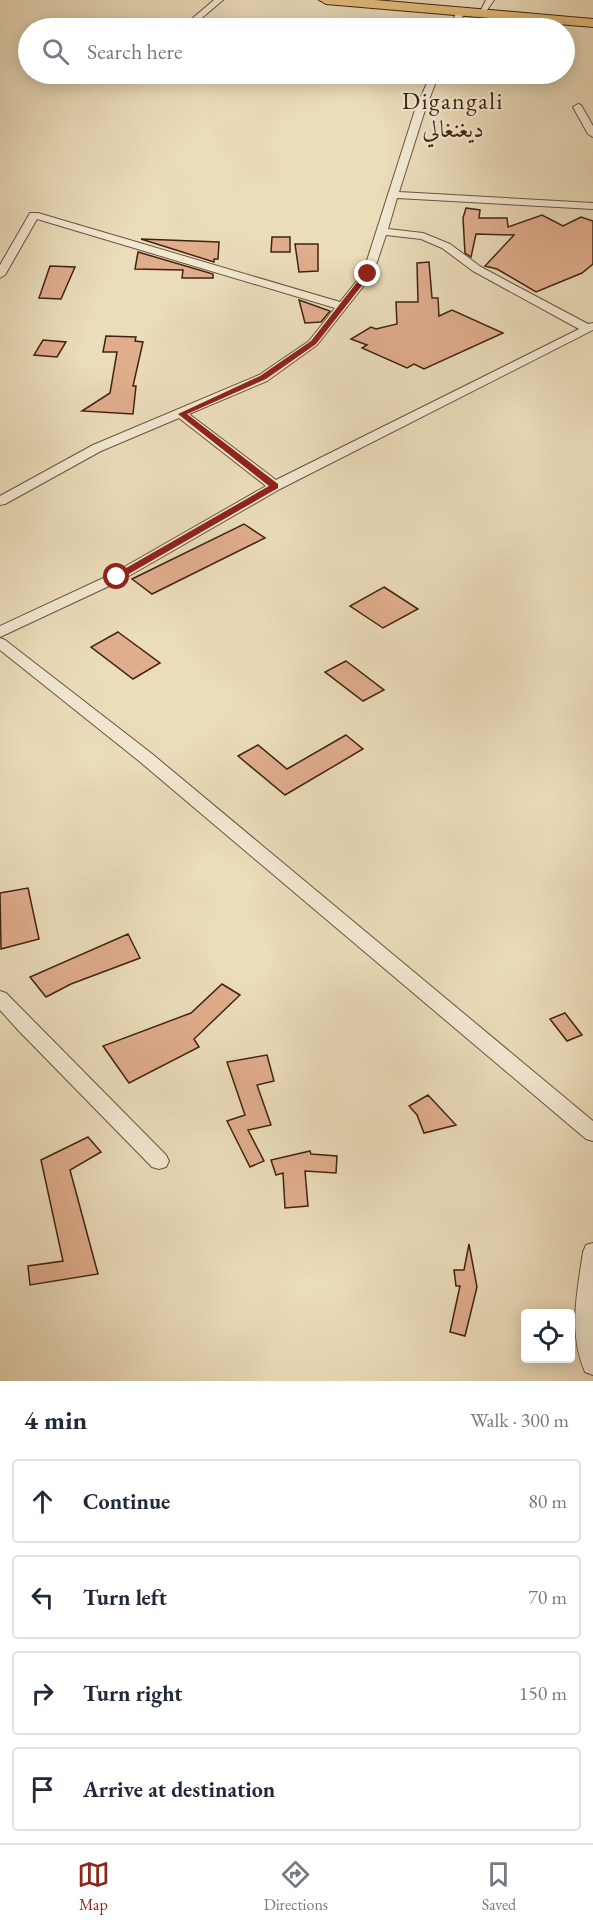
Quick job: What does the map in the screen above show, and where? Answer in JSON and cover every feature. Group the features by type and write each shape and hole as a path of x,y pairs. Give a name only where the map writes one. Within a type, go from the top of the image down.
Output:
{"highway":[{"path":"326,0 526,18"},
{"path":"389,0 487,4 593,17"},
{"path":"575,22 593,23"}],"street":[{"path":"197,18 219,0"},
{"path":"458,18 460,13"},
{"path":"0,501 98,448 263,378 313,343 368,274 432,84"},
{"path":"578,107 593,134"},
{"path":"393,195 593,206"},
{"path":"0,275 34,215 342,306"},
{"path":"382,231 423,236 446,246 477,269 591,328"},
{"path":"0,632 117,577 275,486 591,328"},
{"path":"182,414 275,486"},
{"path":"0,643 145,757 593,1133"},
{"path":"0,998 159,1161"},
{"path":"593,1252 584,1320 593,1365"}],"building":[{"path":"466,208 480,210 479,218 507,218 508,227 542,215 563,226 581,217 593,221 593,264 582,273 536,292 497,269 485,266 514,235 476,234 471,257 465,253 463,218"},
{"path":"272,237 290,237 290,252 271,252"},
{"path":"141,239 219,242 218,259 214,259 214,262"},
{"path":"295,244 318,244 318,271 299,272"},
{"path":"138,252 213,274 213,278 182,278 183,270 135,269"},
{"path":"429,262 432,298 438,298 439,316 452,310 503,333 424,369 414,364 407,368 362,348 367,345 351,339 371,327 376,329 397,324 396,302 418,302 417,263"},
{"path":"50,266 75,267 61,299 39,298"},
{"path":"299,300 330,311 321,322 305,323"},
{"path":"106,336 136,337 135,341 143,342 133,386 136,386 133,414 82,411 110,393 117,352 103,352"},
{"path":"43,340 66,342 57,357 34,355"},
{"path":"244,524 265,538 152,594 132,579"},
{"path":"384,587 418,609 383,628 350,606"},
{"path":"118,632 160,663 133,679 91,647"},
{"path":"346,661 384,690 363,701 325,672"},
{"path":"346,735 363,749 285,795 238,756 258,745 287,769"},
{"path":"28,888 39,939 1,949 0,893"},
{"path":"128,934 140,958 71,984 46,997 30,977"},
{"path":"222,984 240,995 194,1039 199,1047 129,1083 103,1046 191,1013"},
{"path":"565,1013 582,1035 567,1041 550,1019"},
{"path":"267,1055 274,1081 257,1085 271,1125 248,1130 264,1161 250,1167 227,1121 245,1115 227,1062"},
{"path":"428,1095 456,1125 424,1133 417,1115 409,1106"},
{"path":"88,1137 101,1152 70,1170 98,1274 30,1285 28,1266 63,1261 41,1160"},
{"path":"310,1151 311,1154 337,1156 336,1173 305,1171 308,1206 285,1208 283,1173 276,1175 271,1160"},
{"path":"469,1244 477,1287 465,1336 450,1332 460,1286 456,1286 454,1270 464,1270"}],"district":[{"name":"Digangali ديغنغالي","path":"453,115"}],"route":[{"path":"117,577 275,486 182,414 263,378 313,343 368,274"}]}
